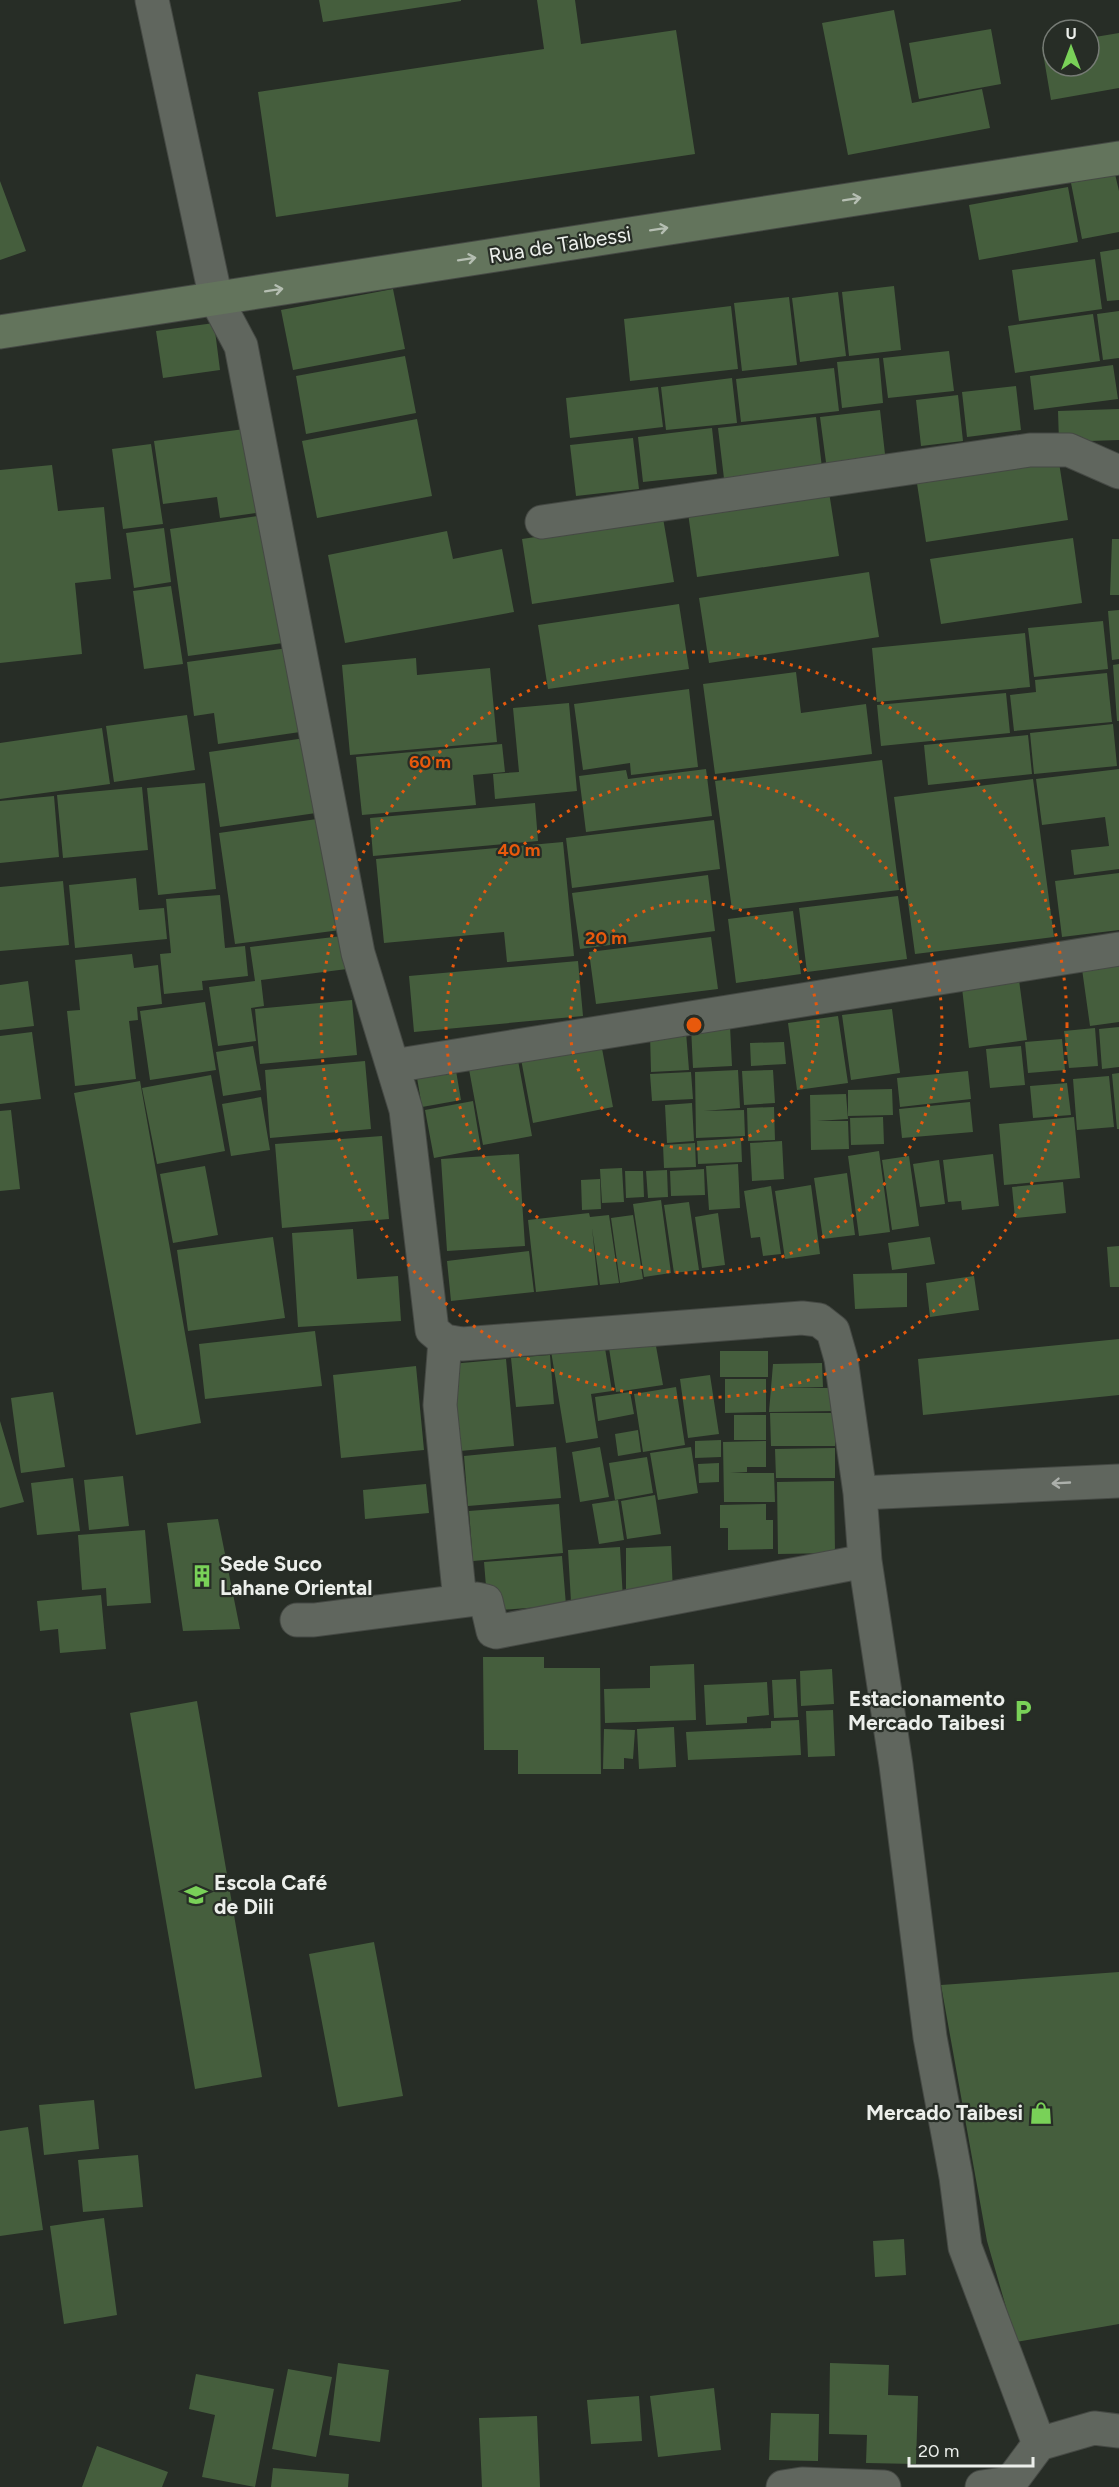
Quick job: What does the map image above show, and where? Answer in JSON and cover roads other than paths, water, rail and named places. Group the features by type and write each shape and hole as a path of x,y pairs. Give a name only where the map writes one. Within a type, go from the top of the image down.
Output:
{"street":[{"path":"152,0 216,299 241,346 358,953 406,1110 432,1330 445,1341 462,1344 802,1318 819,1320 833,1331 841,1359 860,1493 865,1561 896,1765 930,2037 956,2177 965,2247 1039,2444"},
{"name":"Rua de Taibessi","path":"0,332 1119,158"},
{"path":"542,522 1030,450 1069,450 1119,472"},
{"path":"393,1066 1119,949"},
{"path":"445,1341 440,1405 460,1601"},
{"path":"860,1493 1119,1480"},
{"path":"297,1620 314,1620 477,1599 486,1601 493,1631 496,1632 865,1561"},
{"path":"982,2487 1010,2483 1039,2444 1094,2428 1119,2431"},
{"path":"783,2487 802,2484 884,2487"}],"place":[{"name":"Sede Suco Lahane Oriental","path":"202,1576"},
{"name":"Estacionamento Mercado Taibesi","path":"1023,1711"},
{"name":"Escola Café de Dili","path":"196,1895"},
{"name":"Mercado Taibesi","path":"1041,2113"}]}
